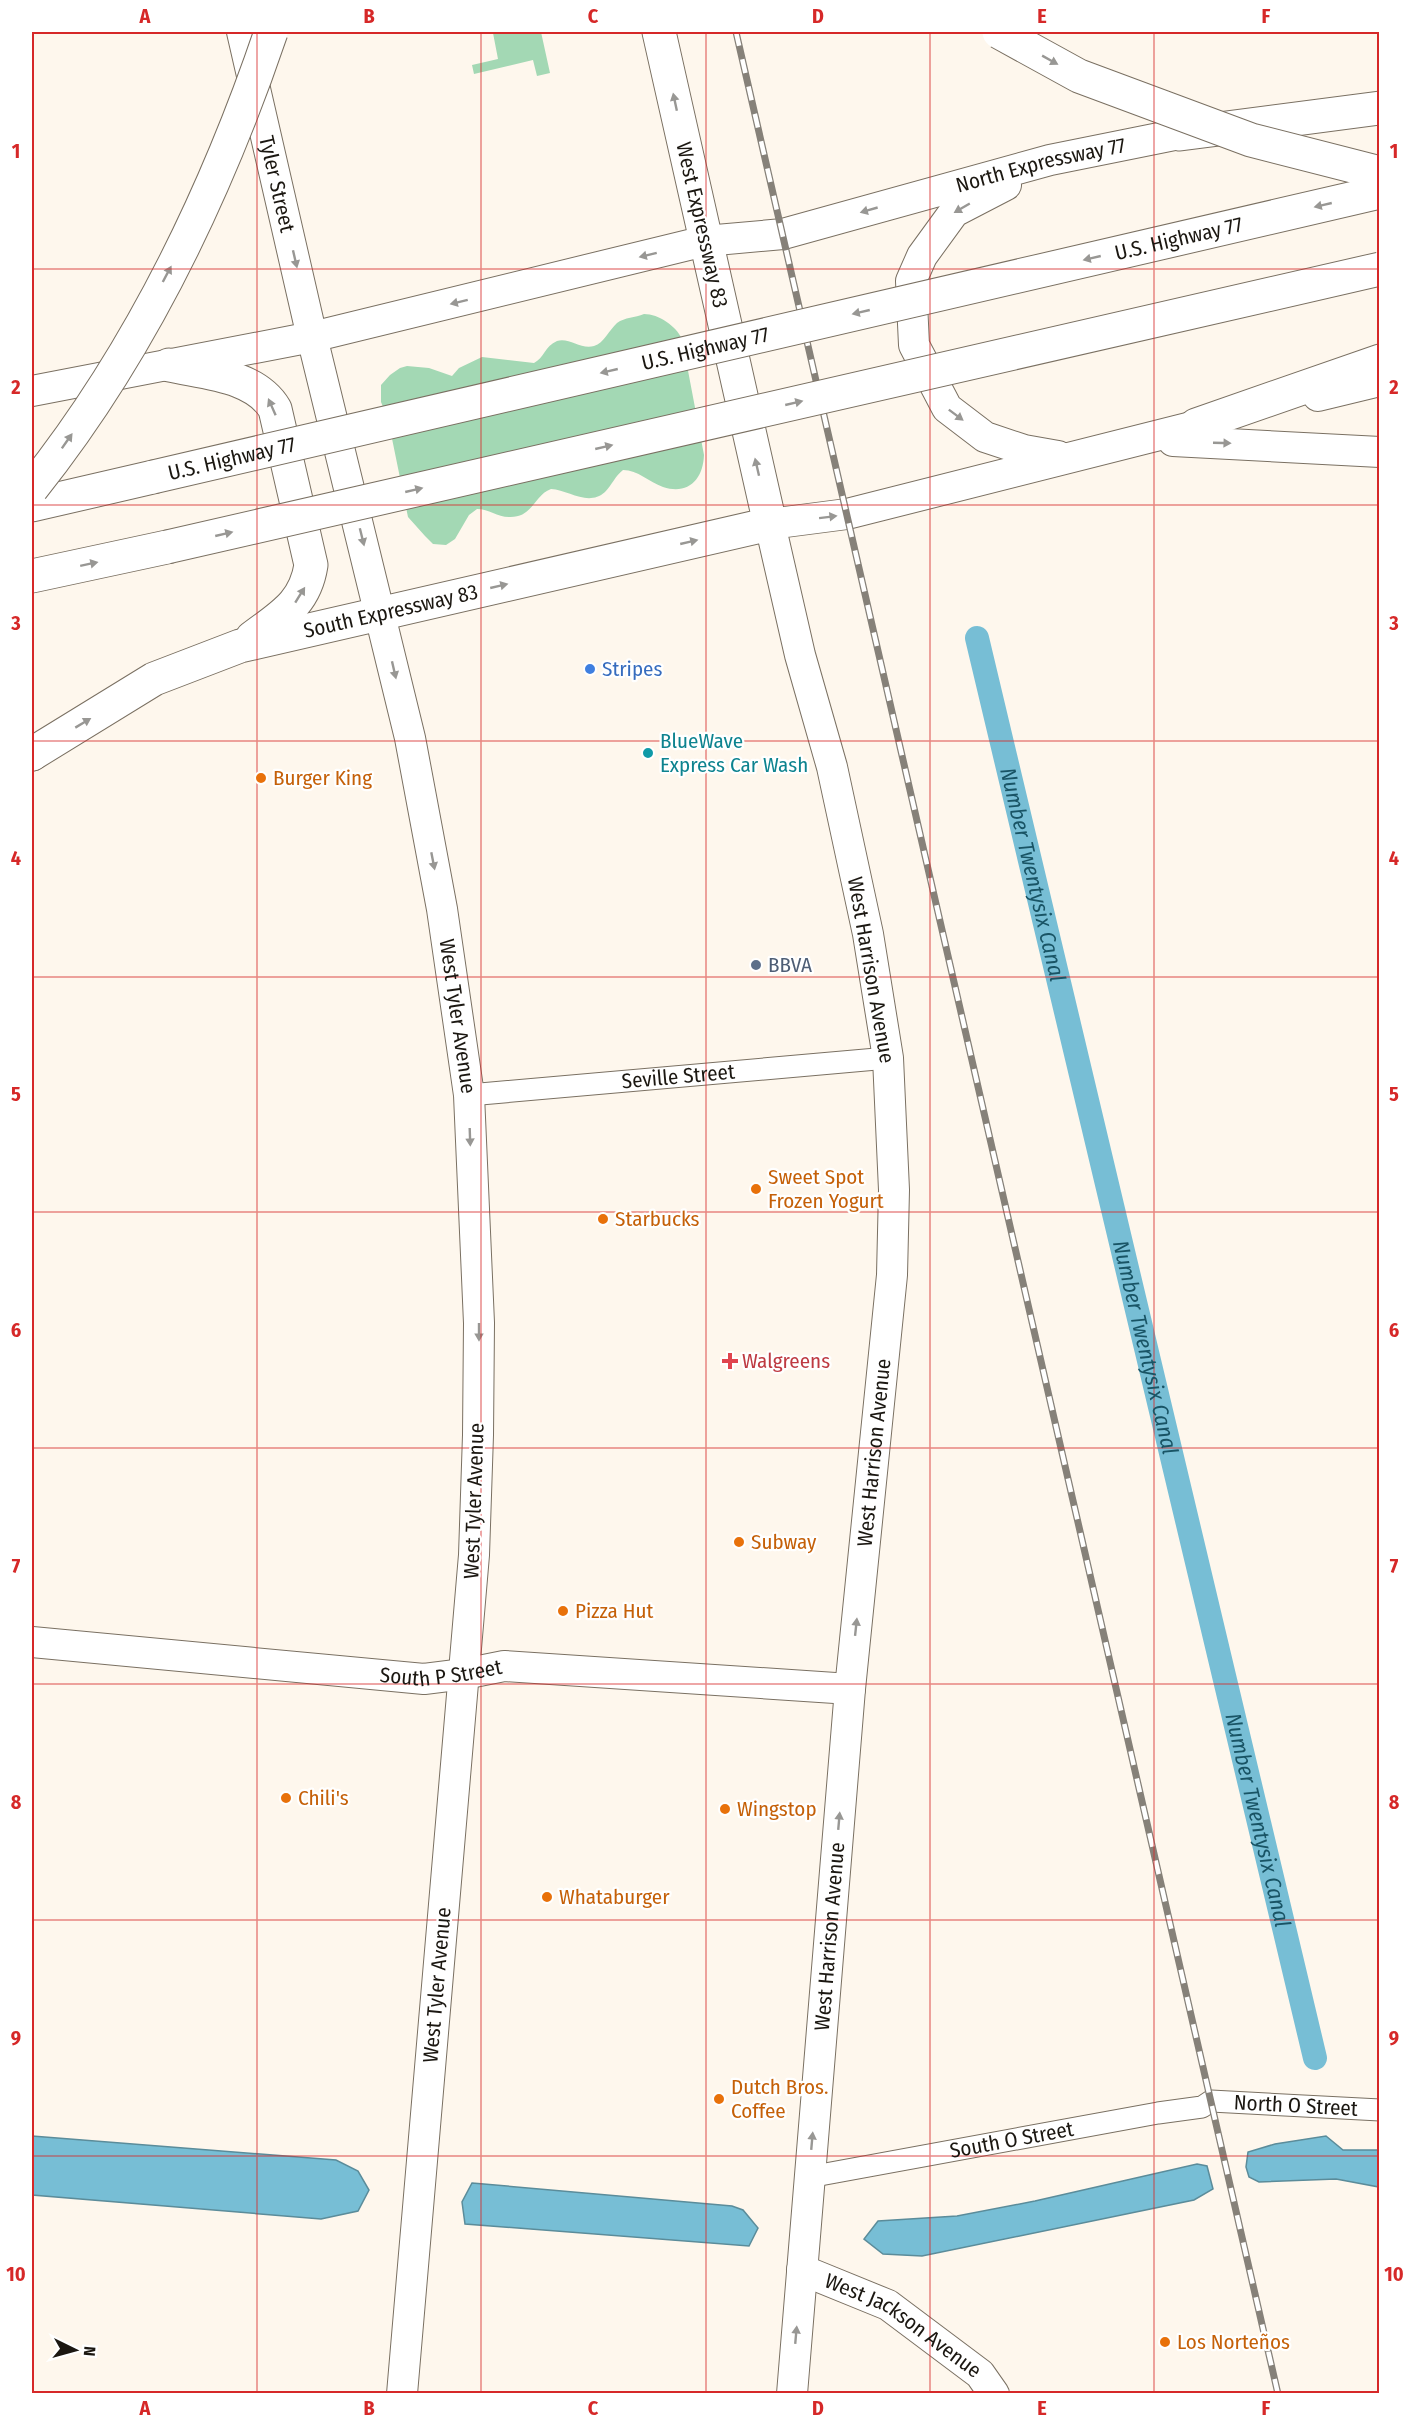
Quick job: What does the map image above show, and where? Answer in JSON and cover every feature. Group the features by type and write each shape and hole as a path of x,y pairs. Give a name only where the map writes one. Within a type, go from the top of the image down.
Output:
{"main road":[{"name":"Tyler Street","path":"242,32 312,337 381,613"},
{"path":"32,488 82,420 150,307 217,173 271,32"},
{"name":"West Expressway 83","path":"659,32 770,524"},
{"path":"999,32 1079,76 1229,132 1251,140 1380,173"},
{"name":"North Expressway 77","path":"705,242 783,234 1050,160 1380,94"},
{"path":"1180,134 1380,108"},
{"path":"1050,160 954,212 921,256 911,281 915,345 947,408 985,437 1024,450 1066,458"},
{"name":"U.S. Highway 77","path":"32,506 1380,192"},
{"path":"32,391 312,337 705,242"},
{"path":"32,576 1380,269"},
{"path":"1196,425 1380,361"},
{"path":"169,365 239,381 258,389 275,409 311,565 309,580 292,608 240,646"},
{"path":"770,524 847,514 1196,425 1380,381"},
{"path":"1143,440 1380,452"},
{"name":"South Expressway 83","path":"32,754 154,679 240,646 770,524"},
{"name":"West Harrison Avenue","path":"770,524 800,655 832,767 868,934 888,1058 894,1190 892,1275 850,1689 792,2394"},
{"name":"West Tyler Avenue","path":"381,613 410,738 441,899 469,1095 479,1323 474,1555 402,2394"},
{"name":"South P Street","path":"32,1642 424,1679 504,1666 850,1689"},
{"name":"West Jackson Avenue","path":"802,2270 888,2305 980,2374 994,2394"}],"street":[{"name":"Seville Street","path":"469,1095 888,1058"},
{"name":"South O Street","path":"809,2177 1158,2113 1202,2107 1211,2101"},
{"name":"North O Street","path":"1211,2101 1380,2110"}],"green space":[{"path":"541,32 550,73 537,76 533,60 474,74 472,65 498,59 493,33"},
{"path":"644,314 655,316 666,322 682,339 704,455 701,472 697,478 687,487 672,489 658,485 634,472 623,470 605,492 592,498 551,489 523,514 517,516 505,517 477,509 469,515 455,539 446,545 433,544 408,517 388,419 381,402 381,385 390,375 407,366 429,368 452,376 459,368 482,357 534,363 557,341 594,346 601,342 617,323"}],"water":[{"path":"32,2136 336,2160 358,2171 369,2190 358,2211 321,2219 32,2195"},
{"path":"1326,2136 1343,2150 1379,2150 1379,2187 1336,2179 1259,2182 1249,2177 1246,2167 1248,2152 1275,2144"},
{"path":"1197,2164 1207,2166 1213,2189 1194,2200 922,2256 883,2254 864,2239 878,2221 957,2216 1035,2201"},
{"path":"472,2183 732,2206 743,2210 758,2228 749,2246 465,2224 462,2202"}],"waterway":[{"name":"Number Twentysix Canal","path":"977,638 1315,2058"}],"railway":[{"path":"736,32 1278,2394"}],"place":[{"name":"Stripes","path":"590,669"},
{"name":"BlueWave Express Car Wash","path":"648,753"},
{"name":"Burger King","path":"261,778"},
{"name":"BBVA","path":"756,965"},
{"name":"Sweet Spot Frozen Yogurt","path":"756,1189"},
{"name":"Starbucks","path":"603,1219"},
{"name":"Walgreens","path":"730,1361"},
{"name":"Subway","path":"739,1542"},
{"name":"Pizza Hut","path":"563,1611"},
{"name":"Chili's","path":"286,1798"},
{"name":"Wingstop","path":"725,1809"},
{"name":"Whataburger","path":"547,1897"},
{"name":"Dutch Bros. Coffee","path":"719,2099"},
{"name":"Los Norteños","path":"1165,2342"}]}
